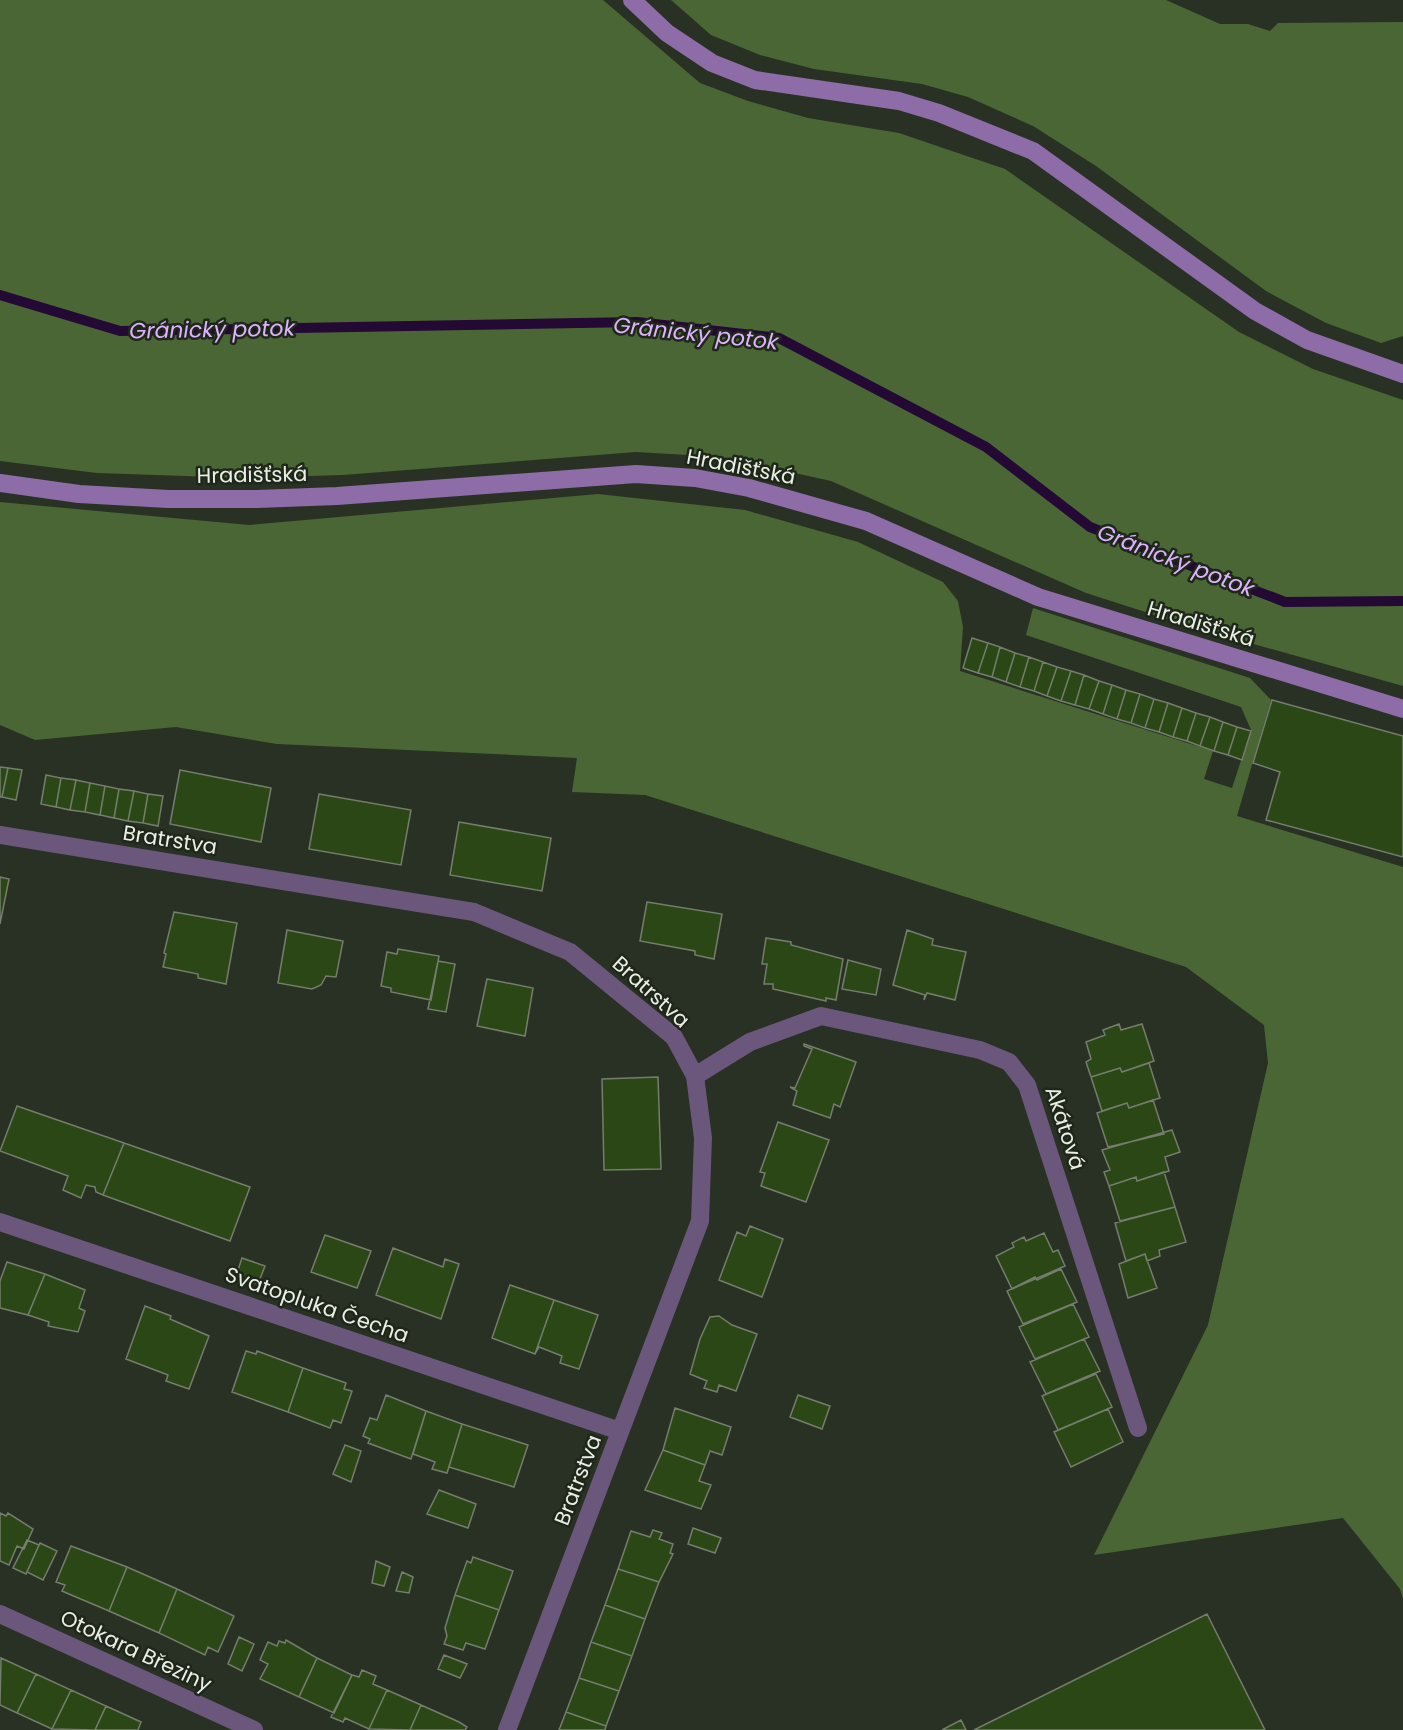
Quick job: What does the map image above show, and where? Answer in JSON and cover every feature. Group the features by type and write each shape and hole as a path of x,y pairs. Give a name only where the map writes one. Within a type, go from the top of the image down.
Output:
{"street":[{"path":"632,0 667,33 712,63 755,80 899,101 939,113 1033,152 1255,311 1307,340 1403,374"},
{"name":"Hradišťská","path":"0,483 79,494 168,499 256,499 336,496 626,475 695,478 749,488 866,521 1038,597 1403,709"},
{"name":"Bratrstva","path":"0,835 474,912 570,952 674,1037 695,1076 703,1138 700,1221 507,1730"},
{"name":"Akátová","path":"695,1076 750,1042 821,1016 980,1050 1009,1062 1027,1085 1138,1428"},
{"name":"Svatopluka Čecha","path":"0,1222 620,1431"},
{"name":"Otokara Březiny","path":"0,1614 254,1730"}],"green space":[{"path":"0,0 603,0 700,83 748,101 808,118 899,133 1005,169 1239,332 1313,369 1403,400 1403,686 1186,625 1086,593 831,481 722,457 636,452 343,475 243,478 97,473 0,461"},
{"path":"671,0 1166,0 1220,24 1248,24 1270,31 1278,23 1403,22 1403,336 1381,343 1326,323 1266,291 1096,166 1033,126 968,97 922,84 814,69 760,55 711,35"},
{"path":"598,494 745,510 858,542 943,582 958,601 963,627 960,671 1213,751 1204,779 1232,788 1251,730 1241,707 1026,635 1033,608 1250,678 1271,700 1237,816 1403,867 1403,1599 1400,1589 1343,1518 1094,1555 1208,1325 1268,1063 1264,1025 1186,967 645,795 572,792 577,758 277,744 176,727 35,740 0,725 0,502 249,525"}],"building":[{"path":"972,638 988,643 978,673 963,668"},
{"path":"988,643 1000,647 992,677 978,673"},
{"path":"1000,647 1015,653 1006,682 992,677"},
{"path":"1015,653 1029,657 1020,687 1006,682"},
{"path":"1029,657 1043,662 1034,691 1020,687"},
{"path":"1043,662 1057,667 1047,696 1034,691"},
{"path":"1057,667 1071,671 1061,701 1047,696"},
{"path":"1071,671 1084,675 1075,705 1061,701"},
{"path":"1084,675 1099,681 1089,709 1075,705"},
{"path":"1099,681 1112,685 1103,714 1089,709"},
{"path":"1112,685 1126,690 1117,719 1103,714"},
{"path":"1126,690 1140,694 1131,723 1117,719"},
{"path":"1140,694 1154,699 1145,728 1131,723"},
{"path":"1154,699 1168,703 1159,732 1145,728"},
{"path":"1272,700 1403,736 1403,857 1266,820 1280,772 1253,763"},
{"path":"1168,703 1182,708 1173,737 1159,732"},
{"path":"1182,708 1196,713 1187,741 1173,737"},
{"path":"1196,713 1210,717 1200,746 1187,741"},
{"path":"1210,717 1223,722 1214,751 1200,746"},
{"path":"1223,722 1237,727 1228,755 1214,751"},
{"path":"1237,727 1251,731 1242,760 1228,755"},
{"path":"0,767 8,768 2,797 0,797"},
{"path":"8,768 22,770 16,800 2,797"},
{"path":"180,770 271,788 261,842 170,824"},
{"path":"46,775 61,778 56,807 41,804"},
{"path":"61,778 76,780 70,810 56,807"},
{"path":"76,780 90,783 85,812 70,810"},
{"path":"90,783 105,786 100,815 85,812"},
{"path":"105,786 119,789 114,818 100,815"},
{"path":"119,789 134,791 128,821 114,818"},
{"path":"134,791 148,794 143,823 128,821"},
{"path":"148,794 163,796 158,826 143,823"},
{"path":"319,794 411,810 401,865 309,849"},
{"path":"459,822 551,838 542,891 450,875"},
{"path":"0,877 9,879 0,924"},
{"path":"647,902 722,914 714,959 695,955 695,951 640,941"},
{"path":"174,912 237,923 226,984 198,978 198,974 163,967"},
{"path":"287,930 343,941 336,977 326,976 321,985 312,989 278,983"},
{"path":"907,930 933,939 932,945 966,952 955,1000 927,993 924,1000 925,995 893,985"},
{"path":"766,938 791,942 791,945 843,959 836,1000 826,998 826,1001 773,989 773,984 764,984 767,964 762,964"},
{"path":"398,949 439,956 431,1000 391,992 391,988 381,986 387,952 397,954"},
{"path":"848,960 881,969 876,995 842,989"},
{"path":"438,961 455,964 446,1012 428,1009"},
{"path":"487,979 533,988 525,1036 477,1026"},
{"path":"1119,1024 1121,1030 1142,1024 1154,1061 1122,1072 1120,1068 1091,1077 1086,1062 1091,1059 1086,1042 1105,1035 1103,1030"},
{"path":"804,1044 856,1062 840,1107 834,1104 830,1118 793,1105 797,1091 790,1087 795,1088 812,1049"},
{"path":"1149,1063 1160,1098 1129,1108 1127,1103 1102,1111 1091,1077 1120,1068 1122,1072"},
{"path":"658,1077 661,1169 604,1170 602,1079"},
{"path":"1153,1100 1164,1134 1108,1147 1097,1113 1127,1103 1129,1108"},
{"path":"17,1106 124,1143 103,1195 96,1192 95,1187 86,1185 81,1198 63,1190 68,1176 0,1151"},
{"path":"778,1122 829,1140 806,1202 761,1186 765,1173 760,1172"},
{"path":"1172,1130 1180,1152 1165,1157 1169,1171 1137,1181 1136,1177 1109,1186 1104,1172 1110,1170 1102,1150"},
{"path":"124,1143 250,1187 230,1241 103,1195"},
{"path":"1164,1172 1175,1207 1120,1221 1109,1186 1136,1177 1137,1181"},
{"path":"1175,1207 1186,1242 1159,1250 1160,1256 1147,1261 1145,1254 1126,1261 1115,1223"},
{"path":"750,1226 783,1239 762,1297 719,1280 737,1232 746,1236"},
{"path":"1044,1233 1053,1252 1058,1250 1065,1266 1012,1289 996,1256 1014,1247 1012,1243 1024,1237 1026,1241"},
{"path":"325,1235 371,1251 357,1288 311,1272"},
{"path":"393,1248 443,1267 445,1259 459,1264 441,1319 376,1295"},
{"path":"1145,1254 1157,1288 1128,1298 1119,1264"},
{"path":"242,1258 265,1266 258,1284 236,1276"},
{"path":"7,1262 45,1274 28,1315 0,1308 0,1281"},
{"path":"1061,1269 1077,1302 1023,1324 1007,1291 1035,1277 1037,1280"},
{"path":"45,1274 85,1290 79,1308 85,1311 78,1332 48,1326 49,1322 28,1315"},
{"path":"510,1285 554,1300 535,1354 492,1338"},
{"path":"554,1300 598,1315 579,1369 560,1363 562,1356 539,1347 535,1354"},
{"path":"1073,1304 1089,1337 1035,1359 1019,1327"},
{"path":"145,1306 171,1316 170,1319 209,1336 189,1389 166,1381 168,1375 126,1359"},
{"path":"719,1316 732,1325 757,1334 736,1391 719,1385 717,1392 704,1388 707,1381 690,1374 700,1339 710,1317"},
{"path":"1084,1339 1100,1371 1046,1394 1030,1362"},
{"path":"246,1351 256,1354 257,1351 303,1368 288,1412 232,1392"},
{"path":"303,1368 346,1383 344,1389 352,1391 341,1423 333,1420 330,1428 288,1412"},
{"path":"1096,1374 1112,1407 1058,1430 1042,1396"},
{"path":"386,1395 426,1411 411,1459 368,1443 370,1439 363,1436 370,1418 377,1420"},
{"path":"798,1395 830,1406 822,1429 790,1417"},
{"path":"675,1408 731,1427 722,1455 710,1451 705,1465 663,1450"},
{"path":"1108,1409 1123,1442 1071,1467 1054,1432"},
{"path":"426,1411 462,1424 447,1473 432,1469 435,1462 413,1454"},
{"path":"462,1424 528,1445 514,1487 449,1467"},
{"path":"345,1445 361,1451 351,1482 333,1474"},
{"path":"663,1450 705,1465 699,1481 711,1485 701,1509 645,1490"},
{"path":"439,1490 476,1504 468,1528 427,1514"},
{"path":"0,1513 6,1516 8,1513 33,1529 24,1549 17,1546 9,1565 0,1561"},
{"path":"693,1528 721,1538 715,1553 688,1544"},
{"path":"653,1530 662,1533 659,1539 673,1544 670,1553 673,1554 659,1582 618,1569 631,1531 650,1537"},
{"path":"27,1540 39,1545 26,1574 13,1568"},
{"path":"40,1543 57,1551 43,1580 27,1572"},
{"path":"71,1546 127,1567 109,1611 62,1591 65,1585 56,1582"},
{"path":"473,1557 513,1571 499,1610 455,1595 467,1561 471,1563"},
{"path":"376,1561 390,1567 384,1586 372,1583"},
{"path":"127,1567 177,1589 159,1633 109,1611"},
{"path":"618,1569 659,1582 645,1619 605,1605"},
{"path":"402,1572 413,1577 409,1593 396,1591"},
{"path":"177,1589 234,1616 218,1652 208,1647 205,1655 159,1633"},
{"path":"455,1595 499,1610 485,1649 466,1643 463,1650 444,1644 447,1636 445,1628"},
{"path":"605,1605 645,1619 632,1656 591,1642"},
{"path":"1207,1614 1265,1730 974,1730"},
{"path":"239,1637 254,1644 242,1671 228,1664"},
{"path":"286,1640 317,1658 299,1697 260,1679 268,1664 260,1660 268,1642 277,1646 279,1641 285,1643"},
{"path":"591,1642 632,1656 619,1691 579,1678"},
{"path":"444,1655 467,1664 460,1678 438,1669"},
{"path":"1,1658 36,1674 17,1713 0,1705"},
{"path":"317,1658 352,1675 334,1713 299,1697"},
{"path":"362,1670 376,1676 373,1684 387,1690 369,1729 345,1718 343,1722 331,1717 352,1675 359,1677"},
{"path":"36,1674 71,1690 52,1729 17,1713"},
{"path":"579,1678 619,1691 606,1726 566,1712"},
{"path":"71,1690 106,1706 95,1730 52,1729"},
{"path":"387,1690 421,1705 410,1730 369,1729"},
{"path":"421,1705 467,1727 465,1730 410,1730"},
{"path":"106,1706 141,1722 138,1730 95,1730"},
{"path":"566,1712 606,1726 605,1730 559,1730"},
{"path":"961,1720 966,1730 942,1730"}],"waterway":[{"name":"Gránický potok","path":"0,295 120,331 637,322 779,338 986,447 1090,527 1285,602 1403,601"}]}
